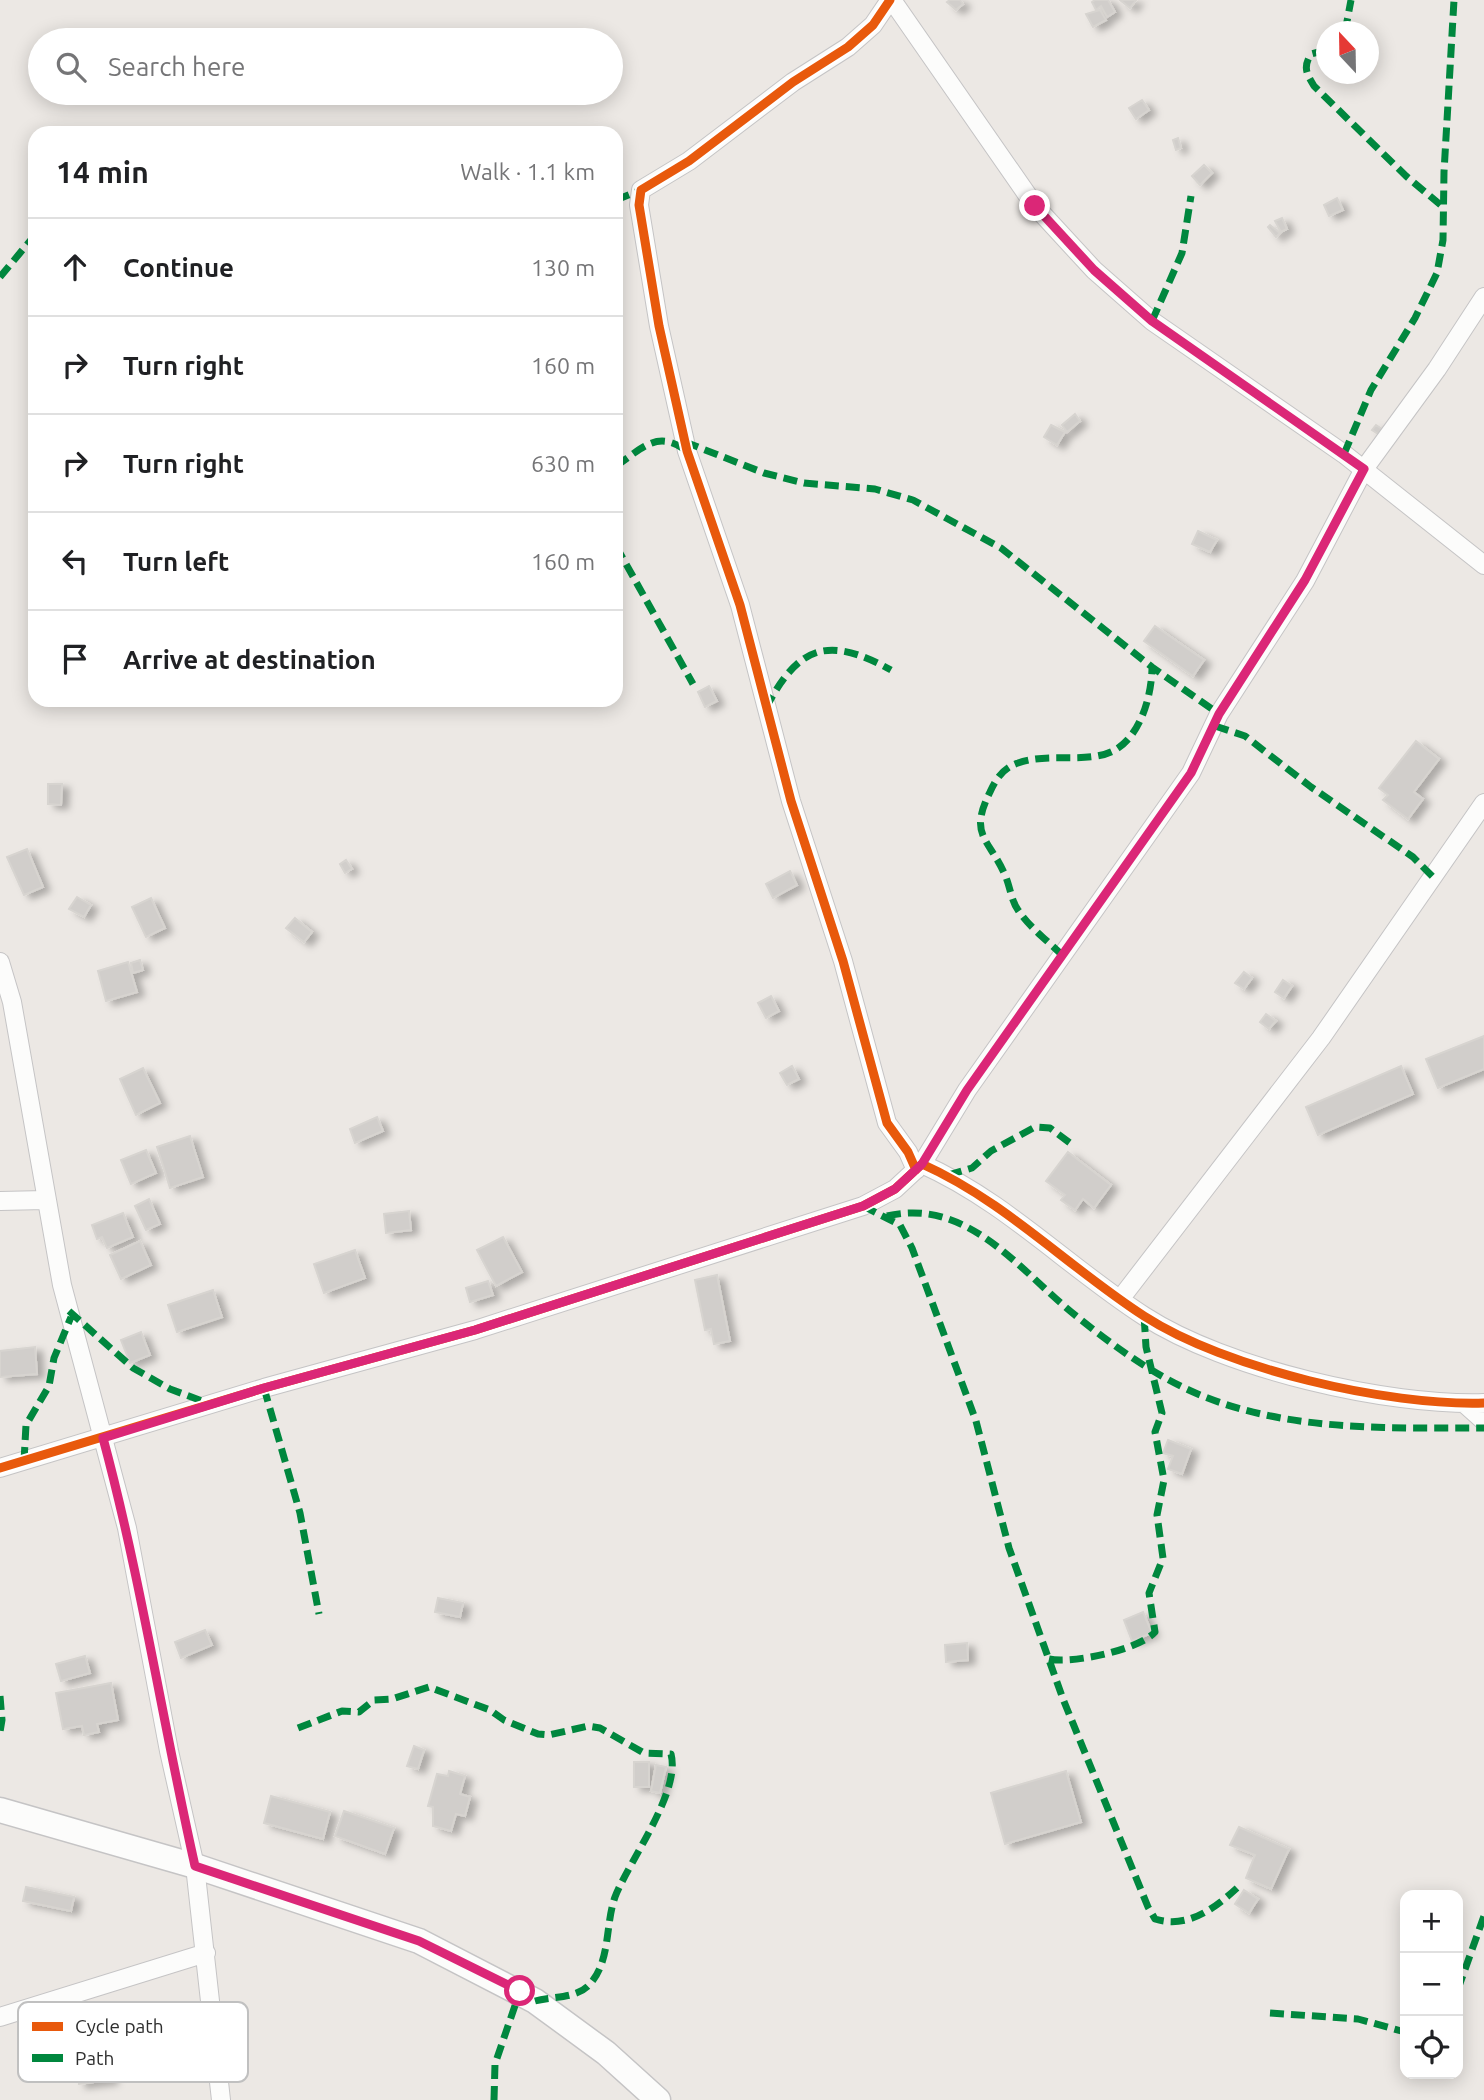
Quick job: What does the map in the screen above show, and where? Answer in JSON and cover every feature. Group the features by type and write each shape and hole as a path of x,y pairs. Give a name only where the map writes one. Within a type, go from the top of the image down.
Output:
{"main road":[{"path":"0,1810 195,1866 419,1941 473,1966 542,2006 606,2053 658,2100"}],"street":[{"path":"1484,565 1364,469 1152,321 1094,270 1035,206 891,0 873,25 848,47 793,82 689,161 640,190 639,205 659,326 687,451 740,605 791,801 843,961 887,1123 919,1167 993,1203 1143,1315 1172,1331 1258,1368 1352,1388 1465,1404 1484,1403"},
{"path":"0,1468 264,1388 475,1330 863,1206 895,1189 919,1167 967,1090 1191,773 1219,714 1305,580 1364,469 1437,369 1484,297"},
{"path":"1121,1298 1321,1038 1484,803"},
{"path":"0,962 12,1002 62,1285 127,1528 169,1751 195,1866 211,2002"},
{"path":"0,1201 45,1200"},
{"path":"1465,1404 1484,1421"},
{"path":"48,2002 206,1953"},
{"path":"0,2017 18,2011"},
{"path":"220,2082 222,2100"}],"building":[{"path":"960,0 963,4 956,10 947,2"},
{"path":"1108,0 1115,12 1107,17 1101,6 1096,10 1092,2"},
{"path":"1120,0 1136,0 1130,8"},
{"path":"1100,10 1106,20 1093,27 1086,14"},
{"path":"1142,100 1149,110 1136,119 1129,108"},
{"path":"1178,138 1181,148 1176,150 1173,140"},
{"path":"1204,165 1212,173 1200,185 1192,176"},
{"path":"1337,198 1343,210 1329,216 1324,205"},
{"path":"1282,218 1287,229 1281,232 1275,221"},
{"path":"1270,225 1280,233 1276,237 1268,227"},
{"path":"1075,414 1080,421 1067,432 1062,425"},
{"path":"1051,425 1065,432 1057,445 1044,437"},
{"path":"1376,425 1385,431 1381,436 1372,430"},
{"path":"1198,531 1217,540 1210,552 1192,544"},
{"path":"1155,626 1204,660 1193,676 1144,641"},
{"path":"709,686 717,701 705,707 698,692"},
{"path":"1416,741 1439,759 1414,792 1423,799 1408,819 1383,800 1388,795 1379,788"},
{"path":"48,784 62,784 61,805 48,804"},
{"path":"27,849 43,887 24,895 7,857"},
{"path":"346,860 352,869 345,873 340,864"},
{"path":"790,871 797,885 773,898 766,884"},
{"path":"77,897 91,905 84,917 69,909"},
{"path":"151,898 165,928 146,937 132,907"},
{"path":"295,918 312,932 304,942 286,928"},
{"path":"140,960 143,970 133,973 131,963"},
{"path":"128,962 137,992 106,1001 98,971"},
{"path":"1244,972 1252,978 1244,989 1235,983"},
{"path":"1283,980 1292,986 1284,998 1275,992"},
{"path":"771,996 779,1011 766,1018 758,1003"},
{"path":"1266,1014 1276,1021 1269,1029 1260,1022"},
{"path":"1484,1036 1484,1069 1438,1088 1426,1059"},
{"path":"792,1066 799,1079 787,1085 780,1073"},
{"path":"1401,1066 1413,1094 1318,1135 1306,1107"},
{"path":"143,1068 160,1103 136,1115 120,1079"},
{"path":"377,1117 383,1131 355,1143 350,1129"},
{"path":"190,1136 203,1177 170,1188 157,1147"},
{"path":"146,1150 156,1173 131,1184 121,1160"},
{"path":"1068,1152 1111,1185 1094,1208 1083,1199 1075,1210 1061,1200 1065,1195 1046,1181"},
{"path":"149,1199 160,1224 146,1230 135,1206"},
{"path":"409,1211 411,1230 386,1233 384,1214"},
{"path":"123,1213 133,1237 107,1248 102,1237 97,1239 92,1225"},
{"path":"503,1237 522,1272 496,1286 477,1250"},
{"path":"140,1241 151,1265 121,1279 110,1255"},
{"path":"355,1250 365,1278 324,1293 314,1264"},
{"path":"717,1275 730,1341 714,1344 711,1329 705,1330 695,1280"},
{"path":"488,1281 493,1295 470,1302 466,1288"},
{"path":"213,1290 222,1317 177,1332 168,1305"},
{"path":"141,1332 150,1355 130,1363 121,1340"},
{"path":"35,1347 37,1374 0,1377 0,1351"},
{"path":"1168,1440 1191,1449 1182,1474 1168,1469 1173,1456 1163,1453"},
{"path":"438,1598 463,1603 460,1617 435,1612"},
{"path":"1143,1612 1152,1633 1132,1641 1124,1620"},
{"path":"205,1630 212,1645 181,1658 175,1642"},
{"path":"967,1643 968,1660 946,1662 945,1645"},
{"path":"85,1656 90,1673 61,1681 56,1664"},
{"path":"111,1683 118,1720 97,1724 99,1732 84,1735 82,1726 63,1729 56,1693"},
{"path":"414,1746 424,1750 418,1769 407,1766"},
{"path":"634,1762 649,1762 649,1787 634,1787"},
{"path":"656,1765 666,1767 660,1793 651,1791"},
{"path":"449,1771 465,1776 460,1794 470,1797 465,1816 456,1814 451,1831 433,1826 433,1807 428,1806 437,1774 448,1776"},
{"path":"1066,1771 1081,1822 1005,1844 991,1793"},
{"path":"271,1796 330,1812 323,1839 264,1823"},
{"path":"344,1811 394,1828 385,1854 335,1836"},
{"path":"1239,1827 1289,1849 1271,1889 1246,1878 1255,1855 1230,1845"},
{"path":"26,1887 74,1897 71,1911 23,1901"},
{"path":"1244,1890 1258,1899 1249,1913 1235,1904"}],"marked path":[{"path":"1347,21 1351,0"},
{"path":"1344,454 1371,390 1415,318 1437,273 1443,240 1444,172 1454,0"},
{"path":"1316,53 1311,54 1306,66 1314,86 1406,176 1443,207"},
{"path":"623,197 641,190"},
{"path":"1152,321 1182,253 1191,196"},
{"path":"0,277 28,243"},
{"path":"623,461 658,441 687,451"},
{"path":"685,442 764,473 804,483 875,489 913,500 1001,548 1152,667 1219,714"},
{"path":"623,559 693,684"},
{"path":"766,708 791,670 818,652 833,650 850,653 891,670"},
{"path":"1063,956 1028,923 1016,906 1005,875 983,836 981,818 984,807 998,778 1013,765 1042,758 1103,755 1123,744 1131,736 1143,714 1150,690 1152,667"},
{"path":"1215,726 1245,736 1311,787 1413,857 1433,877"},
{"path":"948,1175 972,1168 991,1151 1035,1127 1050,1128 1070,1143"},
{"path":"863,1206 900,1225 912,1248 976,1421 1009,1548 1063,1699 1148,1907 1155,1919 1189,1919 1209,1910 1237,1888"},
{"path":"887,1216 916,1213 943,1217 968,1227 1013,1259 1075,1315 1131,1357 1191,1391 1226,1404 1261,1414 1335,1425 1484,1428"},
{"path":"69,1311 133,1368 170,1389 210,1404"},
{"path":"1049,1659 1073,1659 1105,1654 1135,1645 1155,1632 1149,1593 1163,1558 1157,1515 1164,1480 1155,1432 1162,1413 1146,1347 1144,1315"},
{"path":"24,1461 26,1425 49,1386 54,1358 71,1317"},
{"path":"264,1388 300,1513 319,1614"},
{"path":"298,1728 342,1711 359,1712 374,1700 392,1699 429,1687 490,1710 504,1720 538,1734 549,1735 588,1726 600,1728 644,1753 671,1754 672,1770 661,1806 615,1897 605,1953 597,1975 585,1989 578,1992 535,2001"},
{"path":"0,1696 0,1732"},
{"path":"1463,1975 1484,1916"},
{"path":"494,2100 495,2064 520,1991"},
{"path":"1270,2013 1358,2019 1400,2031"}],"cycle path":[{"path":"890,0 873,25 848,47 793,82 689,161 641,190 639,205 659,326 687,451 740,605 791,801 843,961 887,1123 908,1152 916,1170"},
{"path":"0,1468 264,1388 475,1330 863,1206 895,1189 922,1164 981,1196 1116,1297 1178,1335 1262,1368 1355,1391 1401,1398 1484,1403"}],"route":[{"path":"520,1991 419,1941 195,1866 169,1751 127,1528 103,1438 264,1388 475,1330 863,1206 895,1189 922,1164 967,1090 1191,773 1219,714 1305,580 1344,512 1364,469 1152,321 1094,270 1035,206"}]}
